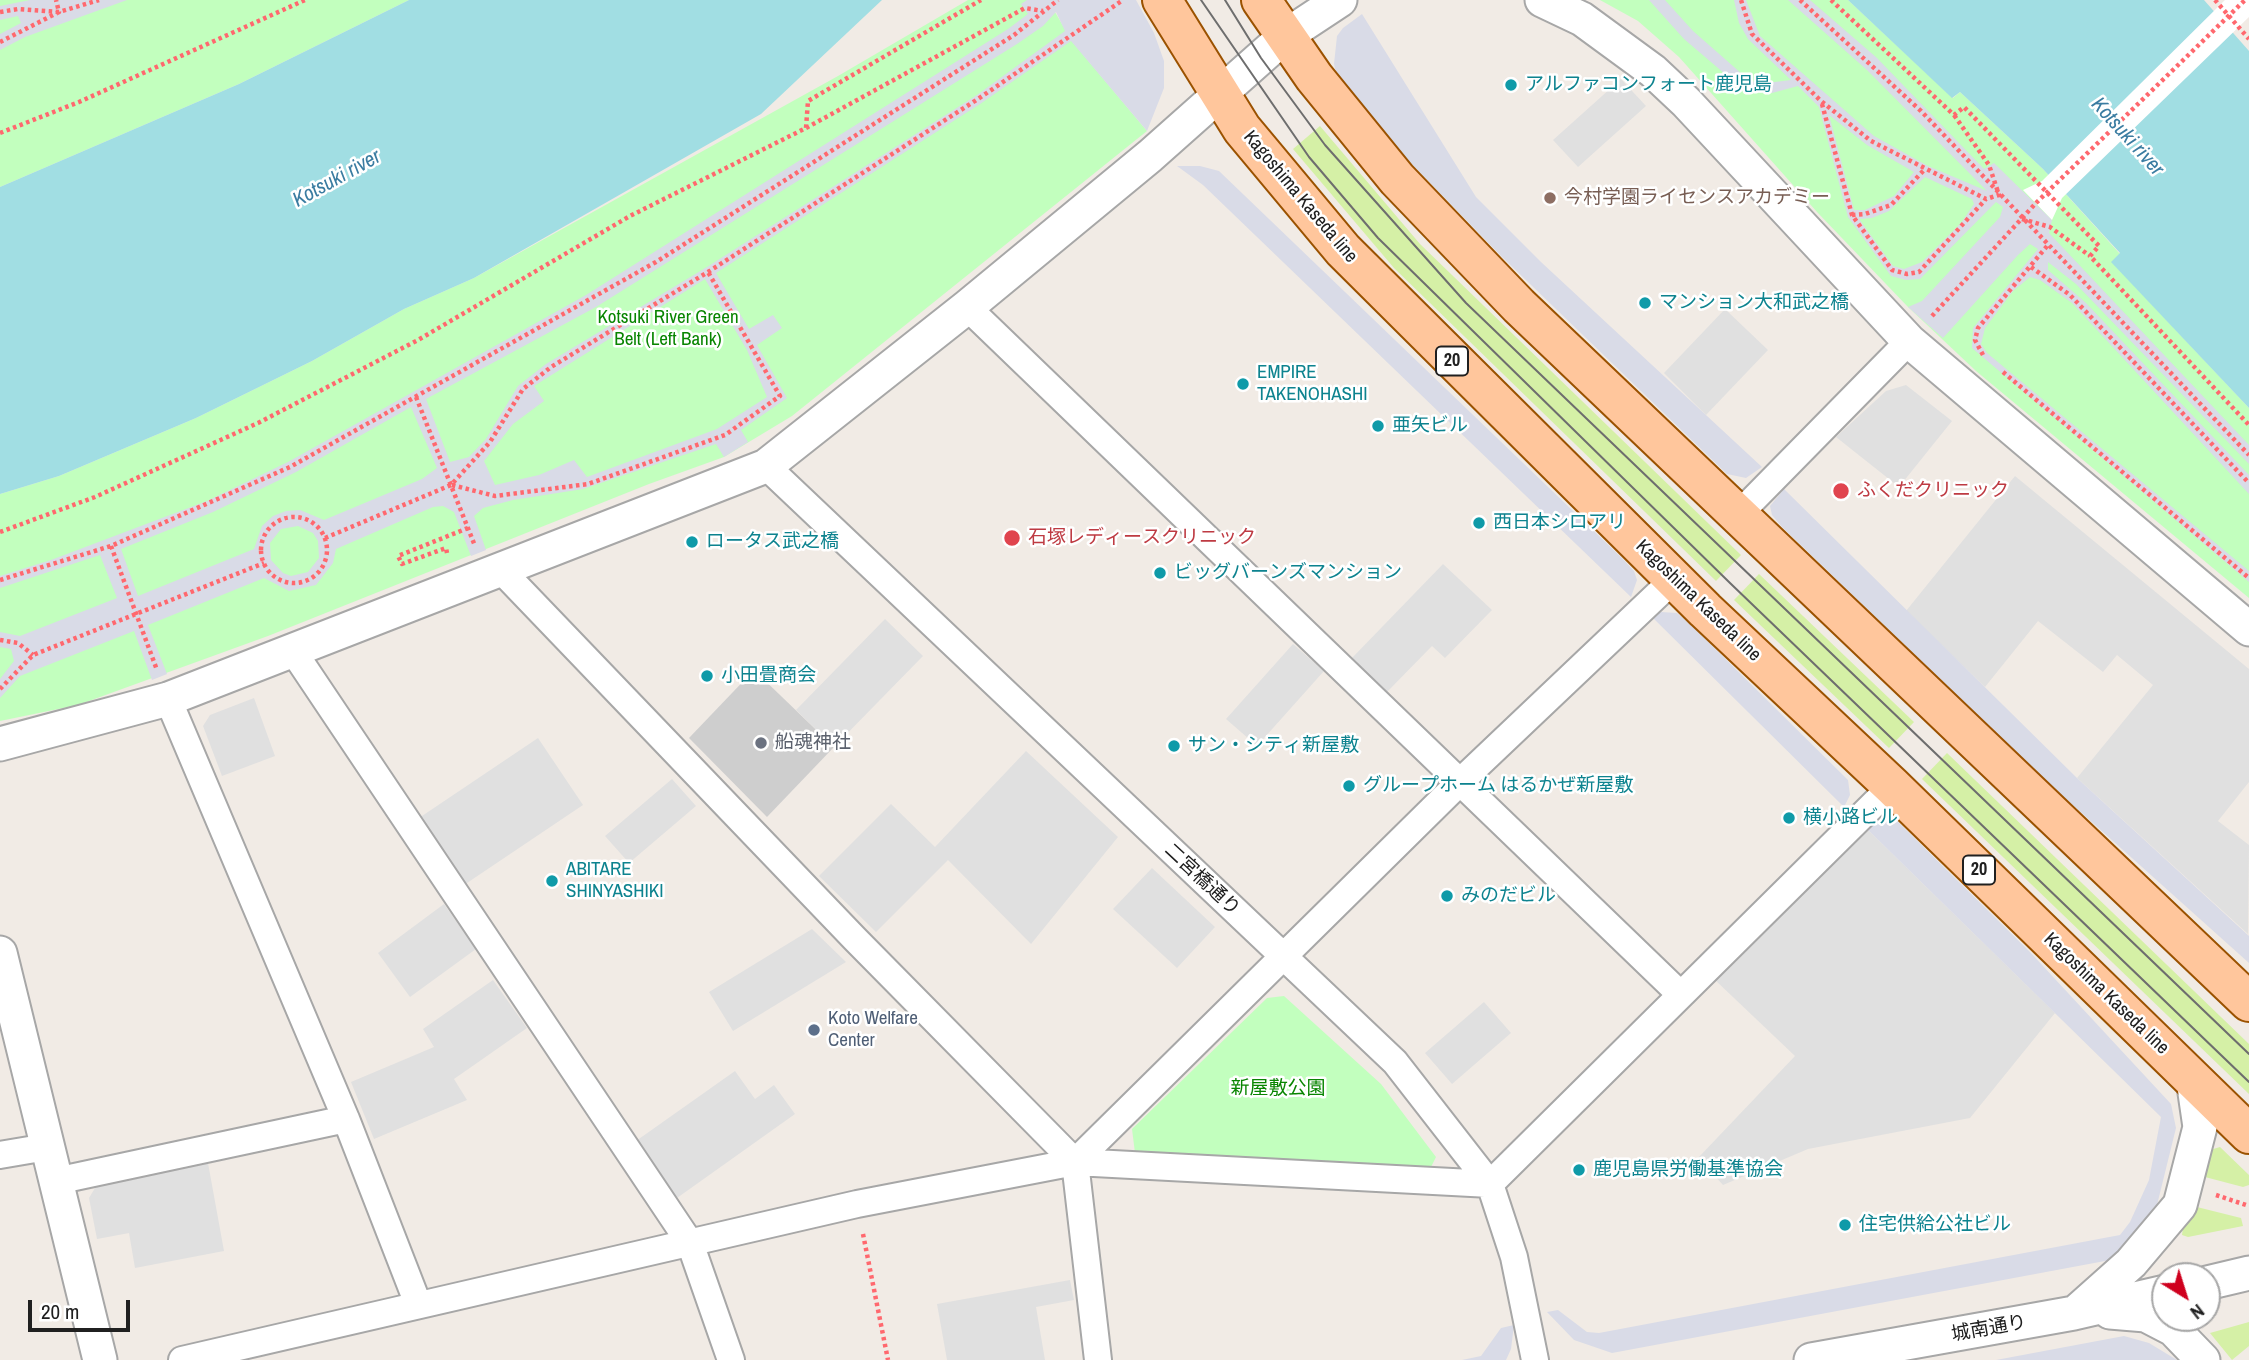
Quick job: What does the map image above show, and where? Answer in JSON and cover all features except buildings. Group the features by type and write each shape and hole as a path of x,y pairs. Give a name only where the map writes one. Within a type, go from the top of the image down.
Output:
{"main road":[{"name":"Kagoshima Kaseda line","path":"1162,0 1242,129 1343,250 1674,579 1892,786 2249,1134"},
{"path":"1261,0 1284,37 1397,179 1519,306 2249,1002"}],"street":[{"path":"0,744 162,684 293,651 766,466 967,307 1284,37 1340,0"},
{"path":"1542,0 1582,19 1653,71 1686,102 1909,341 2249,629"},
{"path":"967,307 1680,995"},
{"path":"1738,514 1909,341"},
{"name":"二宮橋通り","path":"766,466 1395,1062 1490,1184 1514,1258 1535,1360"},
{"path":"502,571 845,929 1076,1162 1098,1360"},
{"path":"1076,1162 1461,781 1674,579"},
{"path":"293,651 690,1243 731,1360"},
{"path":"162,684 346,1119 418,1304"},
{"path":"182,1360 857,1204 1076,1162 1490,1184 1892,786"},
{"path":"0,953 100,1360"},
{"path":"2074,1313 2131,1263 2180,1205 2200,1127 2193,1079"},
{"path":"56,1181 346,1119"},
{"path":"0,1155 47,1147"},
{"path":"2221,1280 2249,1273"},
{"name":"城南通り","path":"1811,1360 2074,1313 2151,1295"},
{"path":"2074,1313 2146,1315 2173,1329 2203,1360"}],"path":[{"path":"57,0 60,12"},
{"path":"0,42 60,12 99,0"},
{"path":"0,133 79,102 305,0"},
{"path":"806,128 808,101 981,0"},
{"path":"0,580 111,546 290,467 656,261 1014,35 1058,0"},
{"path":"325,538 451,485 491,442 523,389 551,367 708,272 978,99 1123,0"},
{"path":"1741,0 1752,34 1821,101 1871,141 1986,199"},
{"path":"1800,0 1921,111 2249,455"},
{"path":"1831,0 1954,115 1989,165 1999,195"},
{"path":"2215,0 2249,39"},
{"path":"1909,341 2021,218 2245,0"},
{"path":"0,532 95,497 258,423 418,340 630,216 806,128 1025,8 1044,11"},
{"path":"0,12 18,9 60,12"},
{"path":"1821,101 1852,215 1892,270 1907,274 1919,272 1986,199 1999,195"},
{"path":"1954,115 1964,107 2099,246 2090,256"},
{"path":"1852,215 1865,214 1891,205 1924,170"},
{"path":"2021,218 2050,227 2090,256 2249,425"},
{"path":"1986,358 1976,347 1978,328 2048,245"},
{"path":"2031,267 2070,295 2249,483"},
{"path":"451,485 495,495 588,484 725,435 780,396 708,272"},
{"path":"1997,367 2249,578"},
{"path":"416,397 475,545"},
{"path":"287,518 310,521 325,538 326,561 312,578 301,583 279,580 264,563 261,552 268,530 287,518"},
{"path":"451,563 446,548 402,564 398,556 468,528"},
{"path":"111,546 162,684"},
{"path":"0,689 33,655 264,563"},
{"path":"0,640 18,643 33,655"},
{"path":"2213,1194 2249,1206"},
{"path":"857,1204 888,1360"}],"shaded area":[{"path":"30,0 127,0 25,37 0,50 0,34 21,23 18,16 0,20 0,6"},
{"path":"1027,0 1136,0 1154,33 1164,61 1164,88 1147,131 1071,41 980,104 716,273 749,329 773,315 782,328 757,345 787,398 741,430 748,442 724,457 716,444 583,489 513,500 483,508 474,516 486,550 471,556 454,512 443,506 433,507 336,549 333,563 316,585 289,591 264,578 148,625 167,674 152,680 134,631 20,676 0,698 0,679 14,661 11,649 0,647 0,632 20,636 117,598 100,555 0,588 0,576 51,560 207,501 288,462 586,295 1008,29 1028,14 1021,4","holes":["1056,12 1065,31 977,95 707,267 546,364 518,386 486,439 469,457 450,462 426,399 596,307 1043,26","705,279 747,350 767,397 717,429 587,477 574,460 539,475 495,485 484,461 513,424 544,401 534,386","411,407 437,468 422,479 324,520 300,510 273,516 262,526 254,549 138,596 121,549 213,512 296,472","298,526 313,533 318,541 319,558 308,572 291,576 283,573 271,560 270,543 281,529"]},
{"path":"1649,0 1665,0 1693,31 1750,81 1767,83 1791,80 1748,39 1739,23 1734,0 1746,0 1760,36 1874,136 1928,166 1987,191 1867,70 1788,0 1810,0 1877,58 1984,169 1994,163 2052,220 2049,233 2249,445 2249,464 2076,284 2048,262 2048,270 2086,303 2249,475 2249,494 2072,303 2040,280 2030,277 2013,291 1985,328 1981,344 1987,353 2249,571 2249,582 1972,348 1973,328 2038,249 2030,244 2018,255 1943,338 1908,307 1922,301 2000,217 2003,207 1996,202 1920,279 1906,280 1891,276 1848,217 1819,107 1798,86 1772,93 1745,91 1684,39","holes":["1829,115 1867,145 1914,172 1894,196 1865,210 1854,210","1925,177 1972,199 1974,204 1961,223 1922,262 1904,269 1893,266 1859,219 1872,218 1889,211"]},
{"path":"1362,14 1476,197 1541,262 1762,467 1746,478 1727,474 1501,256 1401,153 1337,76 1334,64 1337,36"},
{"path":"1621,79 1646,106 1578,167 1553,140"},
{"path":"1177,166 1200,166 1219,171 1622,558 1634,571 1637,580 1631,597 1203,185"},
{"path":"1725,309 1768,350 1706,415 1664,373"},
{"path":"1906,385 1952,421 1899,487 1836,437 1886,391"},
{"path":"2015,476 2249,669 2249,782 2218,821 2249,845 2248,934 2077,778 2153,685 2117,655 2103,672 2038,621 1985,687 1906,611"},
{"path":"1784,489 2077,778 2249,936 2249,963 2055,789 1782,527 1772,515 1770,506"},
{"path":"1443,564 1492,610 1445,658 1432,646 1387,692 1352,658"},
{"path":"1661,612 1677,613 1691,625 1848,780 1850,795 1844,807 1652,617"},
{"path":"885,619 923,656 834,747 796,710"},
{"path":"1293,644 1324,671 1257,746 1226,719"},
{"name":"船魂神社","path":"754,670 834,747 767,817 689,738"},
{"path":"254,698 275,756 222,776 203,726 210,715"},
{"path":"538,738 583,805 464,885 419,818"},
{"path":"1026,751 1118,837 1031,944 948,860 876,932 819,876 891,804 935,847"},
{"path":"672,779 696,806 629,863 605,836"},
{"path":"1886,816 1893,817 2030,952 2171,1104 2176,1128 2157,1205 2145,1233 2121,1258 1612,1353 1574,1340 1547,1312 1558,1310 1587,1332 1599,1333 2120,1235 2130,1222 2149,1180 2161,1117 1866,828"},
{"path":"1866,828 2055,1013 1970,1118 1808,1149 1723,1185 1698,1158 1795,1056 1714,979"},
{"path":"1152,868 1215,927 1177,968 1113,909"},
{"path":"444,904 476,949 410,997 378,953"},
{"path":"812,929 846,962 733,1031 709,992"},
{"path":"493,980 527,1028 454,1079 467,1100 374,1139 351,1082 434,1047 423,1029"},
{"path":"1484,1002 1511,1033 1452,1084 1425,1053"},
{"path":"735,1071 755,1099 774,1085 795,1114 677,1198 636,1141"},
{"path":"208,1163 224,1251 135,1268 129,1233 97,1239 89,1198 98,1183"},
{"path":"1070,1280 1074,1300 1036,1307 1045,1360 947,1360 937,1304"},
{"path":"1514,1325 1511,1349 1506,1360 1462,1360 1481,1356 1501,1328"},
{"path":"2124,1336 2149,1343 2177,1360 1996,1360"}],"green space":[{"path":"0,0 409,0 239,84 0,187"},
{"name":"Kotsuki River Green Belt (Left Bank)","path":"968,0 1048,0 1072,41 1147,131 792,416 724,457 649,484 268,636 78,705 0,721 0,494 59,476 196,418 312,361 404,309 474,278 838,76"},
{"path":"1600,0 1848,0 1953,98 1960,92 2043,169 2120,254 2112,262 2249,408 2249,598 1976,371 1908,307 1817,212 1679,57 1638,21"},
{"path":"1320,126 1420,244 1741,555 1716,581 1394,268 1293,149"},
{"path":"1759,574 1914,722 1889,748 1734,600"},
{"path":"1947,753 2249,1044 2249,1094 1922,779"},
{"name":"新屋敷公園","path":"1284,996 1381,1084 1436,1157 1429,1171 1135,1153 1132,1129 1267,998"},
{"path":"2220,1147 2249,1175 2249,1185 2243,1187 2205,1177 2210,1150"},
{"path":"2197,1207 2241,1218 2243,1226 2188,1237 2182,1235 2183,1228"},
{"path":"2249,1322 2249,1346 2232,1360 2210,1333"}],"water":[{"name":"Kotsuki river","path":"409,0 882,0 761,114 474,278 404,309 312,361 196,418 59,476 0,494 0,187 239,84"},
{"name":"Kotsuki river","path":"1848,0 2204,0 2249,51 2249,408 2111,262 2120,253 2043,169 1960,92 1952,98"}],"pier":[{"path":"2225,0 2249,0 2249,17 2062,198 2052,220 2023,190 2042,181"}],"tram line":[{"path":"1201,0 1309,157 1378,238 1730,583 2249,1082"},
{"path":"1225,0 1261,58 1325,145 1466,303 2249,1054"}],"place":[{"name":"アルファコンフォート鹿児島","path":"1511,85"},
{"name":"今村学園ライセンスアカデミー","path":"1550,198"},
{"name":"マンション大和武之橋","path":"1645,303"},
{"name":"EMPIRE TAKENOHASHI","path":"1243,384"},
{"name":"亜矢ビル","path":"1378,426"},
{"name":"ふくだクリニック","path":"1841,491"},
{"name":"西日本シロアリ","path":"1479,523"},
{"name":"石塚レディースクリニック","path":"1012,538"},
{"name":"ロータス武之橋","path":"692,542"},
{"name":"ビッグバーンズマンション","path":"1160,573"},
{"name":"小田畳商会","path":"707,676"},
{"name":"船魂神社","path":"761,743"},
{"name":"サン・シティ新屋敷","path":"1174,746"},
{"name":"グループホーム はるかぜ新屋敷","path":"1349,786"},
{"name":"横小路ビル","path":"1789,818"},
{"name":"ABITARE SHINYASHIKI","path":"552,881"},
{"name":"みのだビル","path":"1447,896"},
{"name":"Koto Welfare Center","path":"814,1030"},
{"name":"鹿児島県労働基準協会","path":"1579,1170"},
{"name":"住宅供給公社ビル","path":"1845,1225"}]}
